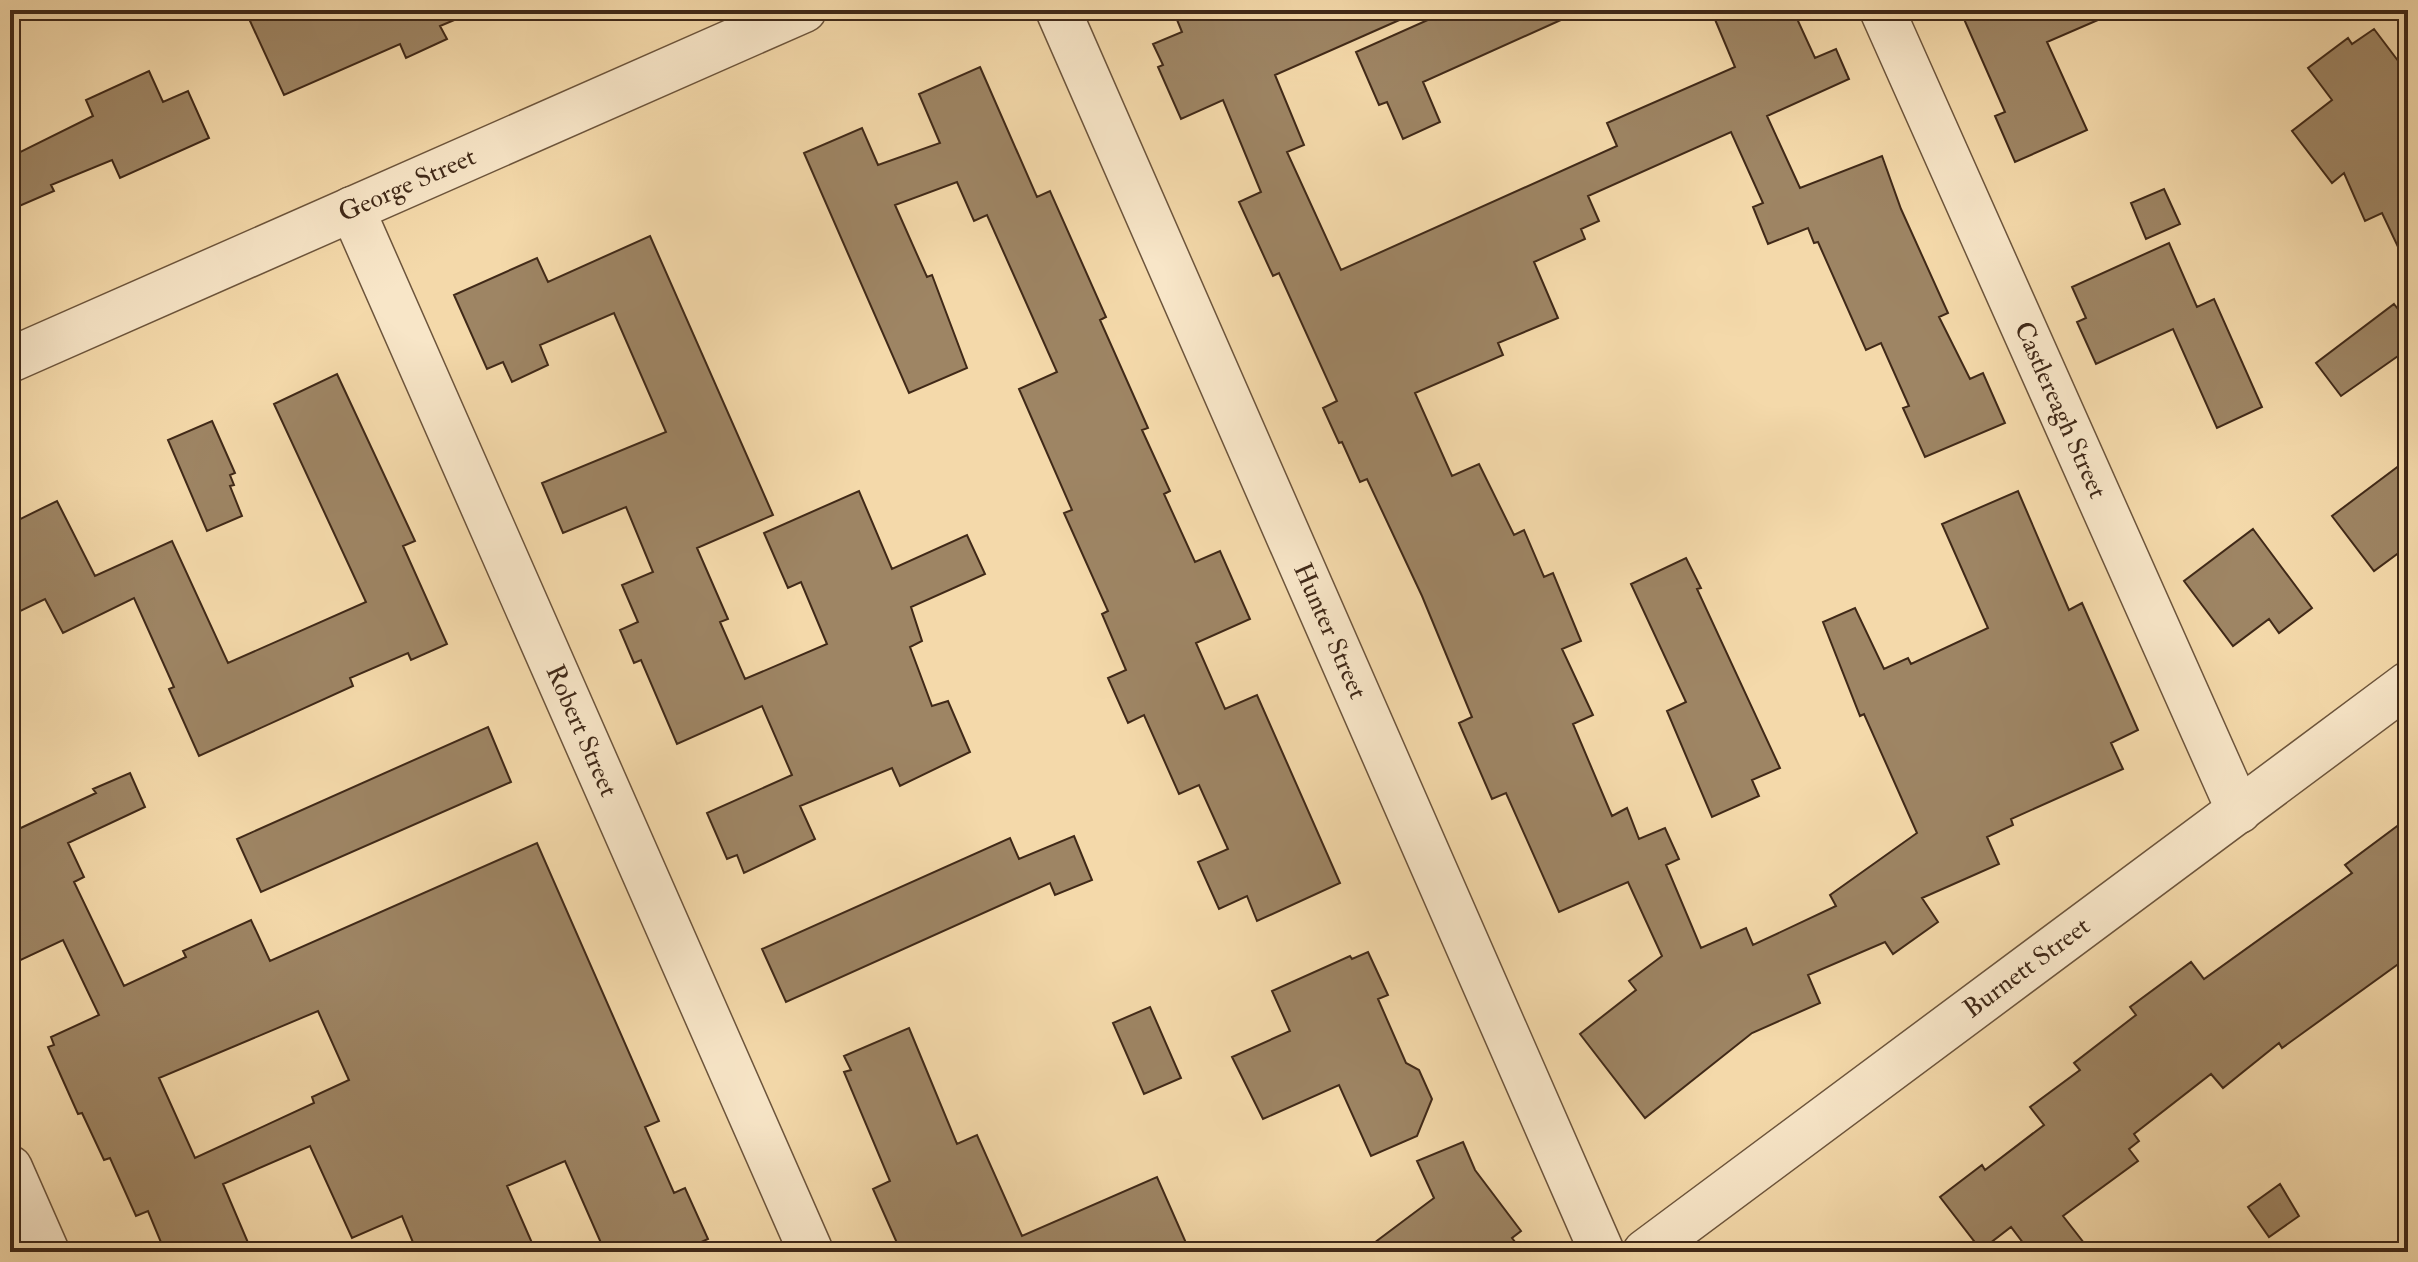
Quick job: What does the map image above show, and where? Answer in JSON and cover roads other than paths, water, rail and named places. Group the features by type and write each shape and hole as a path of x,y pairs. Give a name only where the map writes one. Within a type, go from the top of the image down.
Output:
{"street":[{"name":"George Street","path":"10,360 804,10"},
{"name":"Hunter Street","path":"1058,10 1602,1252"},
{"name":"Castlereagh Street","path":"1882,10 2239,811"},
{"name":"Robert Street","path":"352,209 811,1252"},
{"name":"Burnett Street","path":"1645,1252 2408,684"},
{"path":"10,1168 47,1252"}]}
